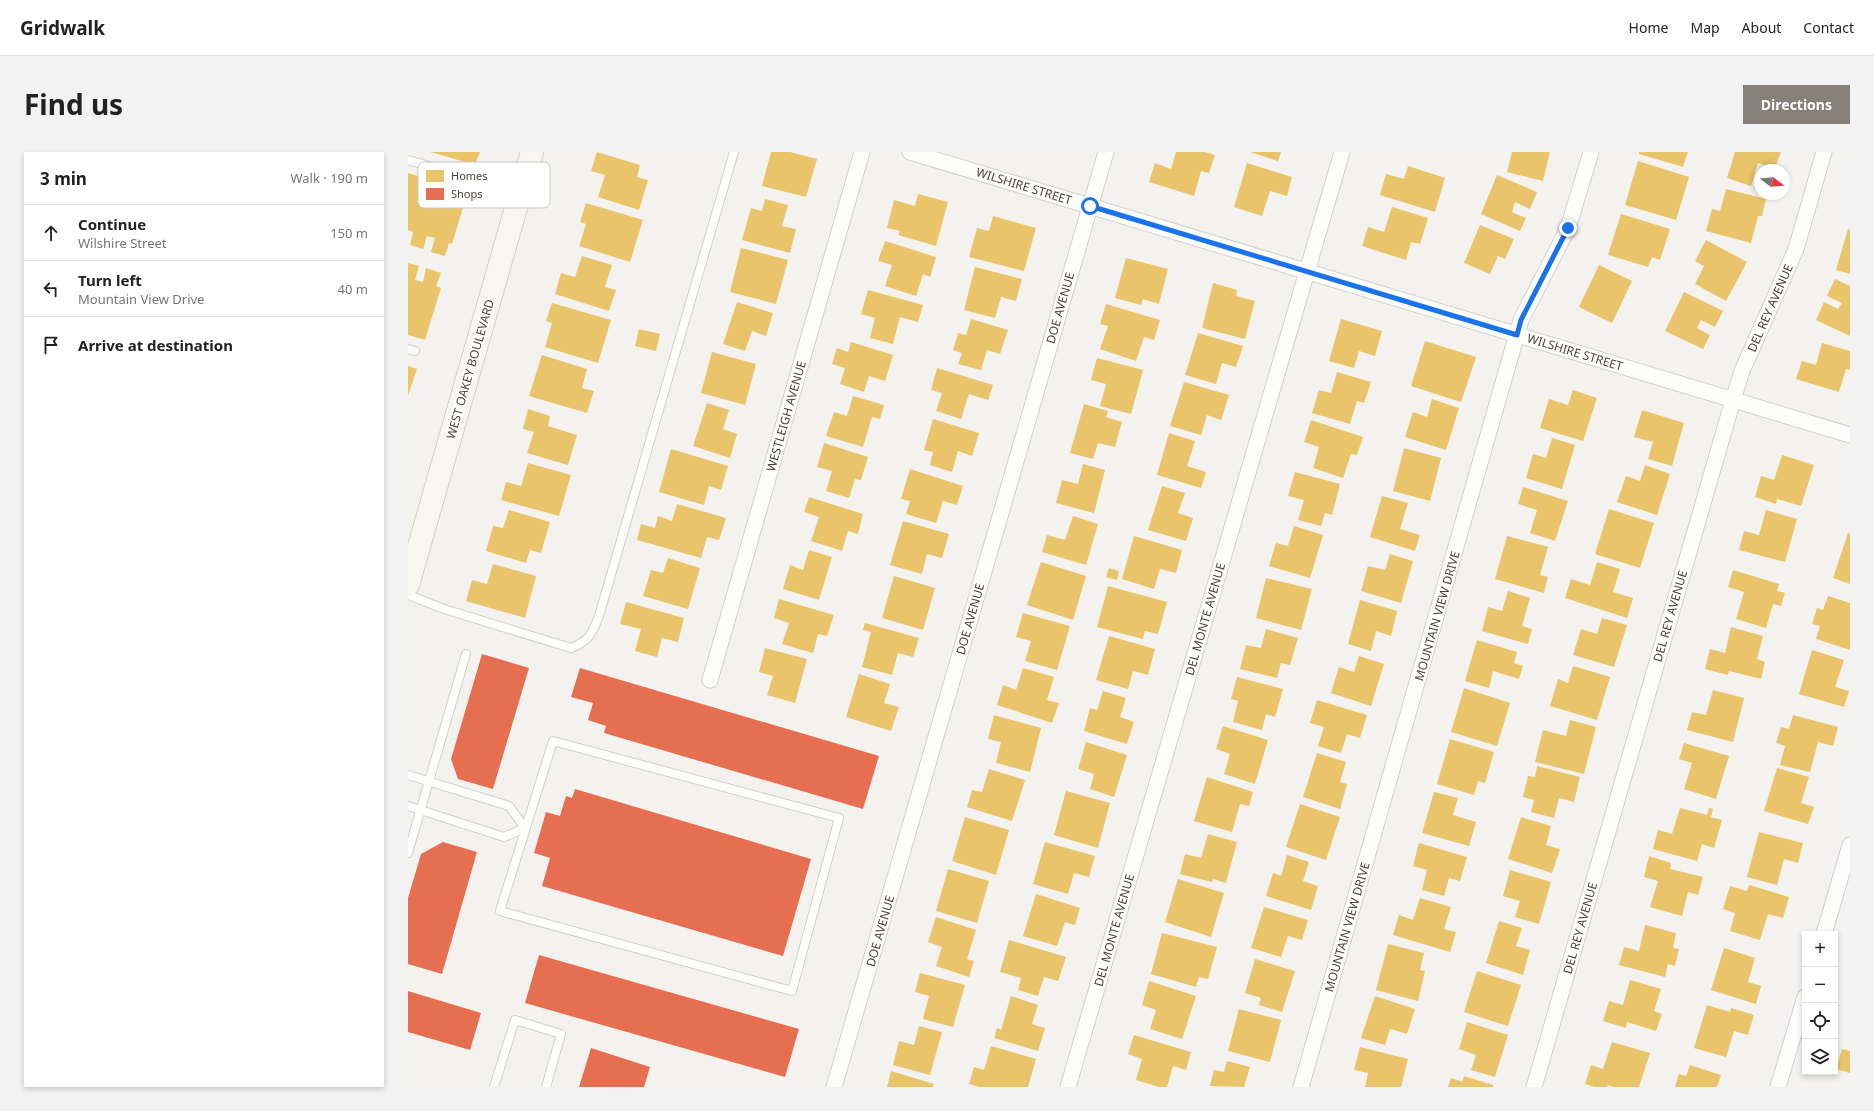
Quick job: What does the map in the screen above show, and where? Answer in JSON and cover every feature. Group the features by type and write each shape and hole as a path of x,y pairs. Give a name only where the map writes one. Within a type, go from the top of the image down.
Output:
{"main road":[{"name":"WEST OAKEY BOULEVARD","path":"529,162 532,152"},
{"name":"WEST OAKEY BOULEVARD","path":"408,585 516,208"}],"street":[{"name":"WESTLEIGH AVENUE","path":"710,680 862,152"},
{"name":"WILSHIRE STREET","path":"910,152 1850,435"},
{"name":"DOE AVENUE","path":"834,1087 1106,152"},
{"name":"DEL MONTE AVENUE","path":"1068,1087 1342,152"},
{"name":"MOUNTAIN VIEW DRIVE","path":"1301,1087 1521,320 1568,228 1591,152"},
{"name":"DEL REY AVENUE","path":"1534,1087 1733,400 1742,371 1796,249 1824,152"},
{"path":"1825,931 1850,845"},
{"path":"1778,1087 1803,1003"}],"lane":[{"path":"408,595 444,609 571,648 584,643 593,631 599,616 734,152"},
{"path":"408,160 418,163"},
{"path":"408,853 466,654"},
{"path":"408,806 504,838 525,828 553,741 839,818 792,991 500,911 525,828"},
{"path":"408,775 509,806 525,828"},
{"path":"494,1087 515,1020 561,1034 546,1087"}],"building: Homes":[{"path":"431,152 480,152 476,162 465,162"},
{"path":"597,152 640,165 637,177 648,180 639,210 598,197 605,175 591,171"},
{"path":"771,152 790,152 817,159 806,197 762,186"},
{"path":"1176,152 1205,152 1215,155 1209,173 1201,171 1194,196 1149,182 1155,163 1171,169"},
{"path":"1250,152 1281,152 1278,161"},
{"path":"1512,152 1550,152 1543,181 1507,172"},
{"path":"1639,152 1688,152 1683,167 1639,154"},
{"path":"1735,152 1781,152 1776,164 1754,164 1754,176 1751,186 1727,178"},
{"path":"1638,161 1689,177 1676,220 1625,205"},
{"path":"1247,163 1292,177 1287,196 1270,191 1262,216 1234,207"},
{"path":"1408,166 1445,178 1435,212 1380,195 1386,174 1404,179"},
{"path":"408,173 418,176 418,208 463,208 452,244 449,243 445,256 431,252 435,238 427,236 423,249 410,245 413,232 408,230"},
{"path":"1497,175 1537,192 1530,209 1515,202 1512,212 1526,218 1520,231 1481,214"},
{"path":"1726,189 1754,196 1754,200 1766,200 1762,216 1758,216 1751,243 1706,231 1712,209 1720,211"},
{"path":"918,194 948,202 936,246 898,235 900,231 887,228 894,200 915,206"},
{"path":"765,199 788,205 782,226 796,229 790,253 742,240 751,208 762,211"},
{"path":"586,203 643,220 630,262 579,246 586,224 580,222"},
{"path":"1392,207 1428,218 1420,244 1411,242 1406,260 1362,246 1368,227 1384,232"},
{"path":"1621,214 1670,229 1660,260 1652,257 1648,267 1608,255"},
{"path":"993,216 1036,228 1024,271 969,257 977,228 989,231"},
{"path":"1480,225 1514,239 1505,259 1498,256 1490,274 1464,263"},
{"path":"1848,229 1850,230 1850,274 1836,270"},
{"path":"1706,240 1747,262 1726,301 1695,284 1704,266 1695,261"},
{"path":"885,241 936,257 930,277 923,274 916,296 885,286 892,265 878,261"},
{"path":"741,248 788,260 776,304 730,292"},
{"path":"582,256 612,265 605,287 616,290 609,311 555,294 561,273 575,277"},
{"path":"1126,258 1168,269 1159,304 1143,299 1141,305 1115,298"},
{"path":"408,263 419,266 415,280 423,282 426,268 441,273 436,286 441,288 425,340 408,335"},
{"path":"1599,265 1632,281 1612,323 1579,307"},
{"path":"975,267 1022,279 1016,301 1001,297 995,318 964,310"},
{"path":"1835,279 1850,286 1850,336 1816,320 1824,302 1838,309 1842,303 1827,296"},
{"path":"1213,283 1237,290 1236,296 1255,301 1245,339 1202,328"},
{"path":"868,290 923,305 918,322 900,317 893,344 870,338 875,318 861,314"},
{"path":"1684,292 1723,311 1715,327 1701,320 1697,328 1710,335 1703,349 1665,331"},
{"path":"737,302 773,313 766,336 752,331 745,351 723,344"},
{"path":"552,303 611,320 598,363 545,347 552,323 546,321"},
{"path":"1106,304 1160,320 1154,340 1144,337 1136,361 1100,349 1108,326 1100,324"},
{"path":"971,319 1008,330 1000,354 987,350 981,370 958,364 962,353 953,350 958,333 966,335"},
{"path":"1341,319 1382,331 1375,356 1359,351 1354,368 1329,361"},
{"path":"639,329 660,334 656,351 635,346"},
{"path":"1198,333 1243,346 1236,367 1222,363 1216,384 1185,375"},
{"path":"1425,341 1476,357 1461,402 1411,386"},
{"path":"851,342 893,355 885,381 869,376 864,392 840,384 845,368 832,364 837,348 848,352"},
{"path":"1822,343 1850,351 1850,370 1846,369 1839,392 1796,379 1802,361 1816,365"},
{"path":"712,352 756,364 745,405 701,393"},
{"path":"542,355 587,369 582,388 594,391 587,413 529,396"},
{"path":"1097,358 1143,370 1131,414 1100,406 1106,384 1091,380"},
{"path":"408,366 417,369 408,396"},
{"path":"937,368 993,385 988,400 969,394 961,419 936,411 942,393 931,390"},
{"path":"1337,372 1371,382 1364,403 1357,401 1350,424 1312,413 1319,390 1331,393"},
{"path":"1184,382 1229,395 1221,420 1207,415 1201,435 1170,426"},
{"path":"1573,390 1597,398 1583,441 1540,428 1549,399 1568,405"},
{"path":"853,396 884,405 880,419 872,417 863,447 826,436 834,412 847,416"},
{"path":"1432,399 1459,408 1446,450 1405,437 1413,412 1427,417"},
{"path":"707,403 729,410 723,429 737,434 730,458 693,446"},
{"path":"1084,404 1108,411 1106,417 1122,422 1115,447 1098,443 1093,459 1070,453"},
{"path":"528,409 550,416 548,426 577,435 568,465 527,453 534,432 523,429"},
{"path":"1642,410 1684,423 1672,466 1648,459 1653,442 1634,437"},
{"path":"933,419 979,433 972,456 958,451 952,472 930,465 933,452 924,450"},
{"path":"1311,420 1363,437 1357,455 1351,454 1343,478 1313,468 1319,447 1304,442"},
{"path":"1169,433 1195,441 1187,466 1206,472 1201,488 1157,475"},
{"path":"1552,438 1575,445 1562,489 1526,478 1533,454 1546,458"},
{"path":"824,443 868,457 861,480 855,479 849,498 826,491 832,471 817,467"},
{"path":"1404,448 1441,458 1430,501 1393,491"},
{"path":"671,449 728,466 721,490 709,486 704,505 659,492"},
{"path":"1782,455 1814,465 1801,506 1777,499 1776,504 1755,497 1761,476 1774,480"},
{"path":"528,463 571,475 559,516 501,500 506,482 521,486"},
{"path":"1083,464 1105,470 1094,513 1056,503 1062,480 1078,484"},
{"path":"1645,465 1670,474 1657,515 1617,502 1626,476 1640,481"},
{"path":"910,469 963,486 957,505 943,501 936,523 906,514 910,501 901,499"},
{"path":"1295,472 1340,484 1332,515 1325,513 1321,526 1298,520 1304,500 1288,496"},
{"path":"1162,486 1185,493 1178,513 1193,518 1186,541 1148,530"},
{"path":"1523,487 1568,501 1555,541 1530,533 1537,510 1518,504"},
{"path":"1382,496 1408,503 1400,529 1420,535 1415,551 1370,537"},
{"path":"809,497 863,514 858,534 848,531 842,551 811,541 819,517 804,512"},
{"path":"677,504 726,518 719,540 707,537 701,558 637,540 641,524 655,528 658,516 672,521"},
{"path":"1609,509 1654,523 1640,568 1595,554"},
{"path":"509,510 550,522 541,553 530,550 526,563 486,551 493,526 503,528"},
{"path":"1766,510 1797,519 1785,562 1739,550 1744,531 1759,535"},
{"path":"1073,516 1098,524 1086,565 1042,552 1047,535 1065,540"},
{"path":"903,521 949,534 942,558 927,554 922,574 890,565"},
{"path":"1294,526 1323,535 1310,578 1269,566 1276,543 1288,546"},
{"path":"1848,533 1850,534 1850,584 1833,578"},
{"path":"1134,536 1182,550 1176,573 1160,569 1154,589 1122,579"},
{"path":"1507,536 1548,547 1540,575 1548,577 1544,593 1495,579"},
{"path":"809,550 832,557 819,600 783,589 790,565 803,570"},
{"path":"1390,554 1413,561 1401,603 1361,591 1368,566 1385,570"},
{"path":"668,558 700,568 688,609 643,596 651,570 663,573"},
{"path":"1041,562 1086,576 1073,620 1027,605"},
{"path":"1597,562 1620,569 1613,592 1633,598 1627,618 1565,598 1571,579 1590,585"},
{"path":"493,564 536,576 525,618 466,601 472,580 487,584"},
{"path":"1109,568 1119,571 1117,580 1106,577"},
{"path":"1733,570 1779,584 1777,591 1785,593 1781,606 1773,604 1766,628 1736,619 1744,592 1728,587"},
{"path":"894,576 935,588 923,630 882,618"},
{"path":"1266,578 1312,589 1301,630 1256,618"},
{"path":"1108,586 1167,602 1158,634 1145,631 1143,639 1097,627"},
{"path":"1508,591 1530,598 1522,626 1532,629 1528,644 1482,631 1488,607 1502,611"},
{"path":"1828,596 1850,603 1850,650 1816,639 1820,626 1812,624 1817,608 1823,610"},
{"path":"779,599 834,615 827,636 818,634 813,653 782,644 789,623 774,618"},
{"path":"1360,600 1397,611 1391,636 1376,631 1371,651 1348,644"},
{"path":"626,602 684,618 678,642 662,638 657,657 635,651 641,629 620,624"},
{"path":"1023,613 1070,626 1057,670 1025,661 1031,641 1016,637"},
{"path":"1602,618 1627,625 1614,667 1573,655 1581,629 1597,634"},
{"path":"865,623 919,638 913,657 898,653 892,675 862,667 871,632 863,630"},
{"path":"1731,627 1763,636 1757,659 1765,662 1761,679 1729,671 1728,675 1705,669 1710,649 1725,653"},
{"path":"1266,629 1298,638 1290,665 1281,663 1277,678 1240,669 1246,645 1261,648"},
{"path":"1109,636 1155,649 1148,675 1133,671 1128,689 1096,680"},
{"path":"1477,640 1517,652 1514,663 1523,666 1519,679 1493,671 1489,688 1465,681"},
{"path":"765,648 807,659 795,703 767,695 773,676 759,672"},
{"path":"1812,650 1844,660 1835,687 1849,691 1844,707 1799,694"},
{"path":"1359,656 1384,664 1371,706 1331,693 1339,667 1354,672"},
{"path":"1573,666 1610,677 1597,720 1550,706 1558,679 1568,683"},
{"path":"1023,668 1054,677 1047,700 1059,703 1052,723 997,705 1003,685 1016,690"},
{"path":"859,674 890,684 884,703 899,707 891,731 846,717"},
{"path":"1237,677 1283,689 1275,717 1266,714 1262,730 1233,722 1238,701 1231,699"},
{"path":"1464,688 1510,703 1497,746 1451,732"},
{"path":"1713,690 1744,698 1733,742 1687,730 1692,712 1706,715"},
{"path":"1103,691 1126,698 1120,717 1134,722 1127,744 1084,731 1090,708 1097,710"},
{"path":"1317,700 1367,715 1360,738 1347,734 1341,753 1318,746 1324,727 1310,723"},
{"path":"994,715 1041,728 1030,772 996,763 1001,742 988,739"},
{"path":"1793,715 1838,727 1833,746 1818,742 1810,772 1780,765 1785,746 1776,743 1781,727 1789,729"},
{"path":"1570,720 1596,727 1584,774 1535,762 1543,730 1566,736"},
{"path":"1223,726 1268,740 1255,784 1224,774 1230,754 1216,749"},
{"path":"1450,739 1494,752 1485,783 1478,781 1474,795 1437,784"},
{"path":"1086,742 1127,755 1114,797 1090,789 1094,774 1078,769"},
{"path":"1684,743 1729,756 1716,799 1684,789 1692,763 1679,759"},
{"path":"1317,753 1346,762 1340,782 1347,784 1340,809 1303,797"},
{"path":"1537,766 1580,777 1574,802 1559,798 1554,818 1531,812 1534,800 1523,797 1528,776 1535,777"},
{"path":"1777,768 1809,777 1801,803 1814,807 1808,824 1764,811"},
{"path":"989,769 1025,780 1012,821 967,807 972,790 982,792"},
{"path":"1207,777 1253,792 1249,806 1240,804 1232,832 1194,821"},
{"path":"1066,791 1110,803 1098,848 1054,835"},
{"path":"1434,792 1458,798 1453,815 1476,822 1469,846 1422,833"},
{"path":"1300,804 1340,817 1326,860 1286,847"},
{"path":"1680,808 1707,815 1709,808 1713,809 1711,817 1722,820 1714,848 1702,844 1697,861 1653,849 1658,830 1672,834"},
{"path":"965,817 1009,830 996,875 952,861"},
{"path":"1521,817 1551,826 1546,845 1560,849 1552,873 1508,859"},
{"path":"1759,832 1803,843 1798,863 1784,859 1777,885 1747,877"},
{"path":"1208,834 1237,842 1226,883 1213,879 1212,882 1180,874 1185,854 1201,858"},
{"path":"1045,842 1095,856 1089,877 1074,873 1068,894 1033,884"},
{"path":"1419,843 1467,857 1460,881 1449,878 1444,896 1422,890 1427,870 1413,866"},
{"path":"1287,855 1309,862 1303,881 1318,886 1311,910 1266,896 1273,873 1281,876"},
{"path":"1649,856 1671,863 1670,869 1703,877 1698,895 1688,892 1682,916 1650,907 1658,881 1644,877"},
{"path":"948,869 989,881 977,923 936,911"},
{"path":"1510,870 1551,882 1539,924 1515,917 1520,901 1503,896"},
{"path":"1178,879 1224,893 1211,937 1165,922"},
{"path":"1749,885 1789,897 1783,918 1768,914 1760,940 1730,931 1735,913 1723,909 1730,886 1747,891"},
{"path":"1036,894 1080,908 1075,925 1065,922 1057,946 1023,936"},
{"path":"1420,898 1451,907 1444,929 1456,932 1450,952 1393,935 1399,915 1413,920"},
{"path":"1264,907 1308,920 1302,940 1288,936 1281,957 1251,948"},
{"path":"936,917 976,930 967,959 974,961 969,977 936,966 942,947 928,942"},
{"path":"1499,921 1522,928 1516,946 1530,950 1523,975 1486,963"},
{"path":"1645,925 1676,933 1673,948 1679,949 1675,966 1668,964 1665,977 1619,965 1624,947 1639,951"},
{"path":"1162,933 1217,947 1208,979 1199,977 1196,987 1151,974"},
{"path":"1009,940 1066,957 1058,981 1044,977 1038,996 1018,990 1021,978 1000,972"},
{"path":"1388,944 1424,953 1420,970 1425,971 1418,1001 1376,990"},
{"path":"1724,948 1755,958 1748,982 1761,986 1756,1004 1711,990"},
{"path":"1255,959 1295,971 1282,1012 1259,1005 1261,998 1245,993"},
{"path":"1477,971 1521,985 1508,1026 1464,1012"},
{"path":"920,973 965,985 953,1027 923,1019 929,996 915,992"},
{"path":"1630,980 1661,989 1654,1011 1662,1014 1656,1031 1627,1022 1626,1028 1603,1021 1609,1001 1623,1005"},
{"path":"1149,981 1196,996 1182,1039 1150,1029 1156,1010 1142,1005"},
{"path":"1011,996 1038,1005 1032,1024 1045,1028 1038,1051 994,1038 997,1028 1001,1030"},
{"path":"1375,996 1415,1009 1407,1034 1390,1029 1385,1045 1361,1038"},
{"path":"1707,1005 1730,1012 1731,1008 1754,1015 1748,1035 1734,1031 1726,1057 1694,1048"},
{"path":"1239,1009 1281,1020 1270,1062 1228,1051"},
{"path":"1467,1022 1508,1035 1495,1077 1471,1070 1476,1055 1459,1049"},
{"path":"919,1026 942,1032 930,1075 893,1065 899,1041 914,1045"},
{"path":"1134,1035 1191,1052 1186,1070 1173,1066 1167,1087 1159,1087 1136,1080 1142,1059 1128,1054"},
{"path":"1612,1042 1650,1053 1639,1087 1613,1087 1608,1085 1607,1087 1594,1087 1585,1084 1591,1065 1603,1069"},
{"path":"991,1046 1036,1059 1028,1087 979,1087 969,1084 974,1067 984,1070"},
{"path":"1360,1047 1408,1059 1401,1087 1365,1087 1368,1073 1354,1070"},
{"path":"1842,1049 1850,1051 1850,1073 1838,1070 1838,1062"},
{"path":"1227,1061 1250,1067 1244,1087 1210,1086 1214,1070 1224,1072"},
{"path":"1690,1065 1721,1075 1717,1087 1675,1087 1679,1074 1686,1076"},
{"path":"891,1071 934,1084 933,1087 887,1087"},
{"path":"1464,1076 1493,1085 1493,1087 1448,1087 1451,1078 1462,1082"}],"building: Shops":[{"path":"482,654 529,668 493,789 458,779 451,759"},
{"path":"580,668 879,756 863,809 604,733 606,726 588,720 593,703 571,697"},
{"path":"575,789 811,859 783,956 542,886 550,858 534,853 546,812 560,816 566,796 572,798"},
{"path":"443,842 477,852 442,974 408,964 408,898 421,854"},
{"path":"539,955 799,1029 785,1077 525,1003"},
{"path":"408,991 481,1013 470,1050 408,1032"},
{"path":"591,1048 650,1067 644,1087 579,1087"}],"route":[{"path":"1090,206 1517,335 1521,320 1568,228"}]}
